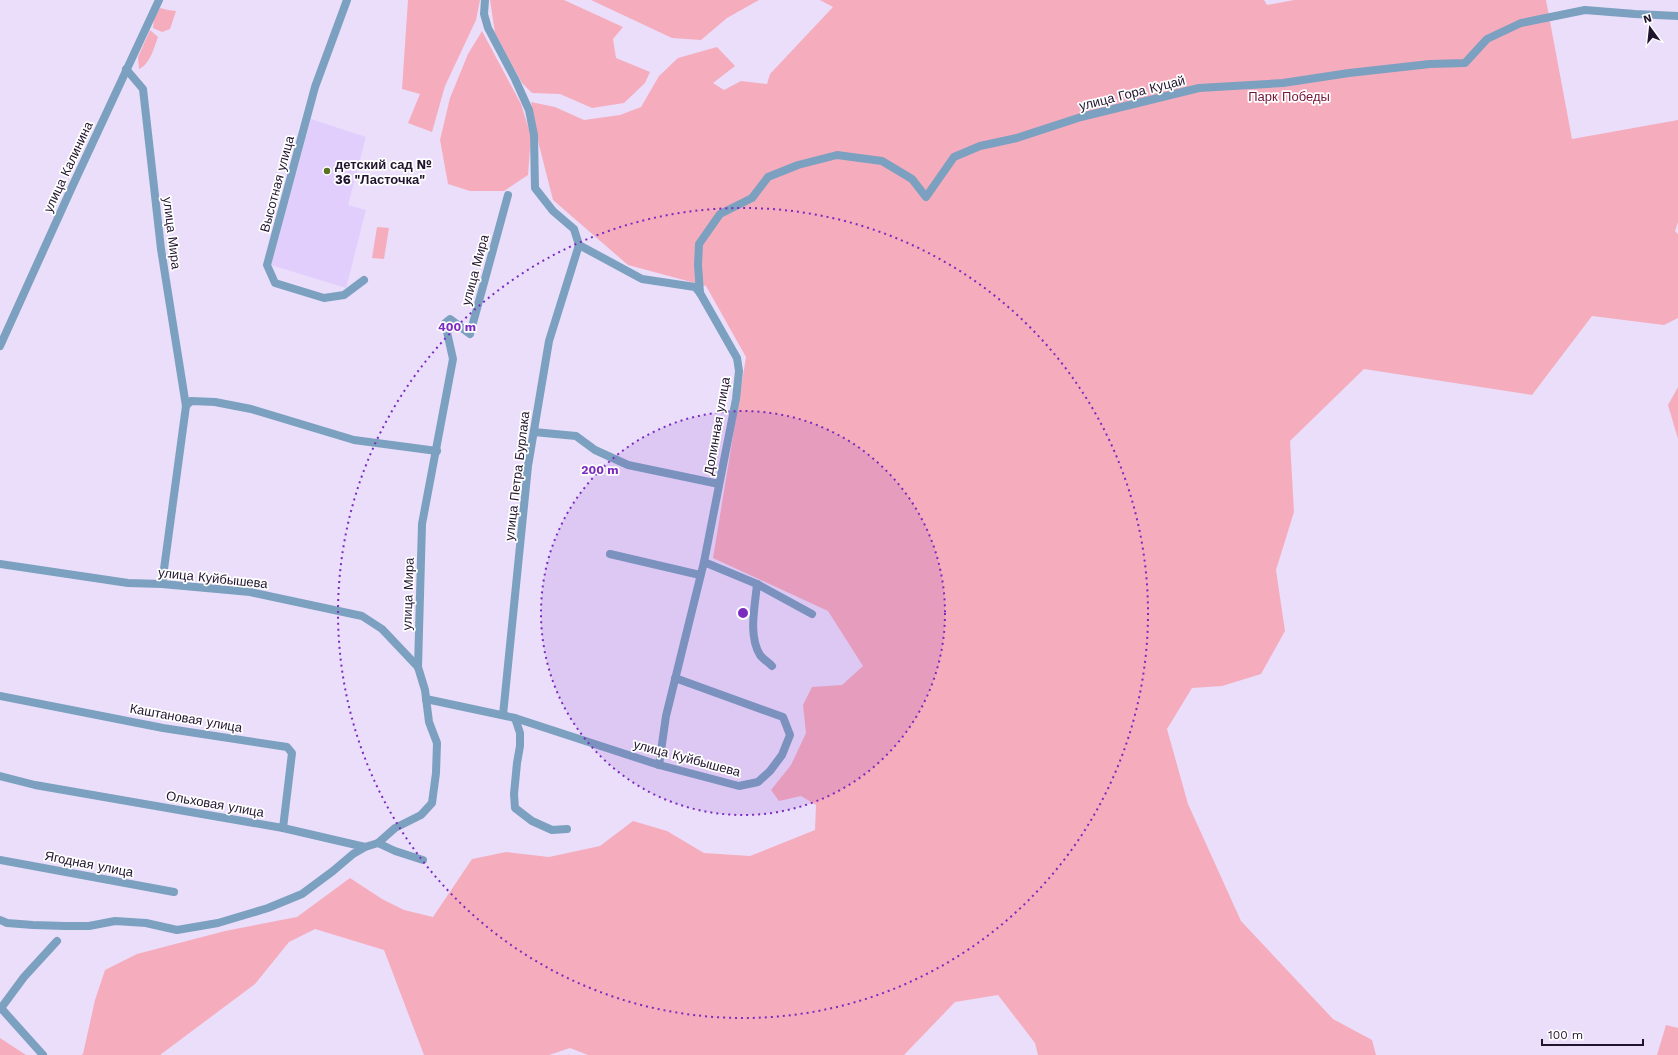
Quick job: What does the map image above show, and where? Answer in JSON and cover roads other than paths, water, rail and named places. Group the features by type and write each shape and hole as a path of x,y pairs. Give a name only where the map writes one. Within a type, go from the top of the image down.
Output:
{"street":[{"name":"улица Калинина","path":"0,346 159,0"},
{"name":"Высотная улица","path":"347,0 316,87 267,265 275,282 324,298 344,295 364,280"},
{"path":"485,0 484,14 488,28 515,79 529,110 534,135 535,188 553,211 574,230 579,245 642,279 695,287 700,293"},
{"name":"улица Гора Куцай","path":"700,293 698,265 699,244 720,214 752,198 768,177 798,165 837,154 882,161 912,179 926,198 954,157 980,146 1017,138 1081,117 1199,88 1283,83 1349,73 1430,64 1465,63 1487,39 1521,24 1585,10 1678,16"},
{"name":"улица Мира","path":"126,69 143,89 161,249 186,406 162,584"},
{"name":"улица Мира","path":"418,668 422,524 453,359 445,323 450,319 470,334 508,195"},
{"name":"улица Петра Бурлака","path":"502,716 528,466 549,341 579,245"},
{"name":"Долинная улица","path":"659,765 666,716 704,562 736,399 739,371 737,358 700,293"},
{"path":"186,406 191,401 215,402 251,409 354,440 436,451"},
{"path":"534,432 576,436 595,450 628,465 719,484"},
{"path":"610,554 700,576"},
{"path":"704,562 757,584 812,614"},
{"name":"улица Куйбышева","path":"0,564 128,583 162,584 250,592 362,616 382,629 418,668 425,690 428,722 437,743 436,773 432,803 422,815 395,828 378,843"},
{"path":"757,584 754,640 761,656 772,666"},
{"name":"улица Куйбышева","path":"426,699 515,718 659,765 739,786 758,782 770,771 782,755 790,735 783,717 675,678"},
{"name":"Каштановая улица","path":"0,696 163,728 287,747 292,753 283,828"},
{"path":"515,718 520,733 520,746 514,794 515,808 532,821 552,830 567,829"},
{"name":"Ольховая улица","path":"0,776 35,785 283,828 365,847"},
{"path":"0,920 7,923 64,926 89,926 115,921 146,923 177,930 218,923 268,908 302,894 353,854 365,847 378,843 395,851 423,860"},
{"name":"Ягодная улица","path":"0,860 174,892"},
{"path":"43,1055 0,1007 24,977 57,941"}],"place":[{"name":"детский сад № 36 \"Ласточка\"","path":"327,171"}],"park label":[{"name":"Парк Победы","path":"1289,96"}]}
